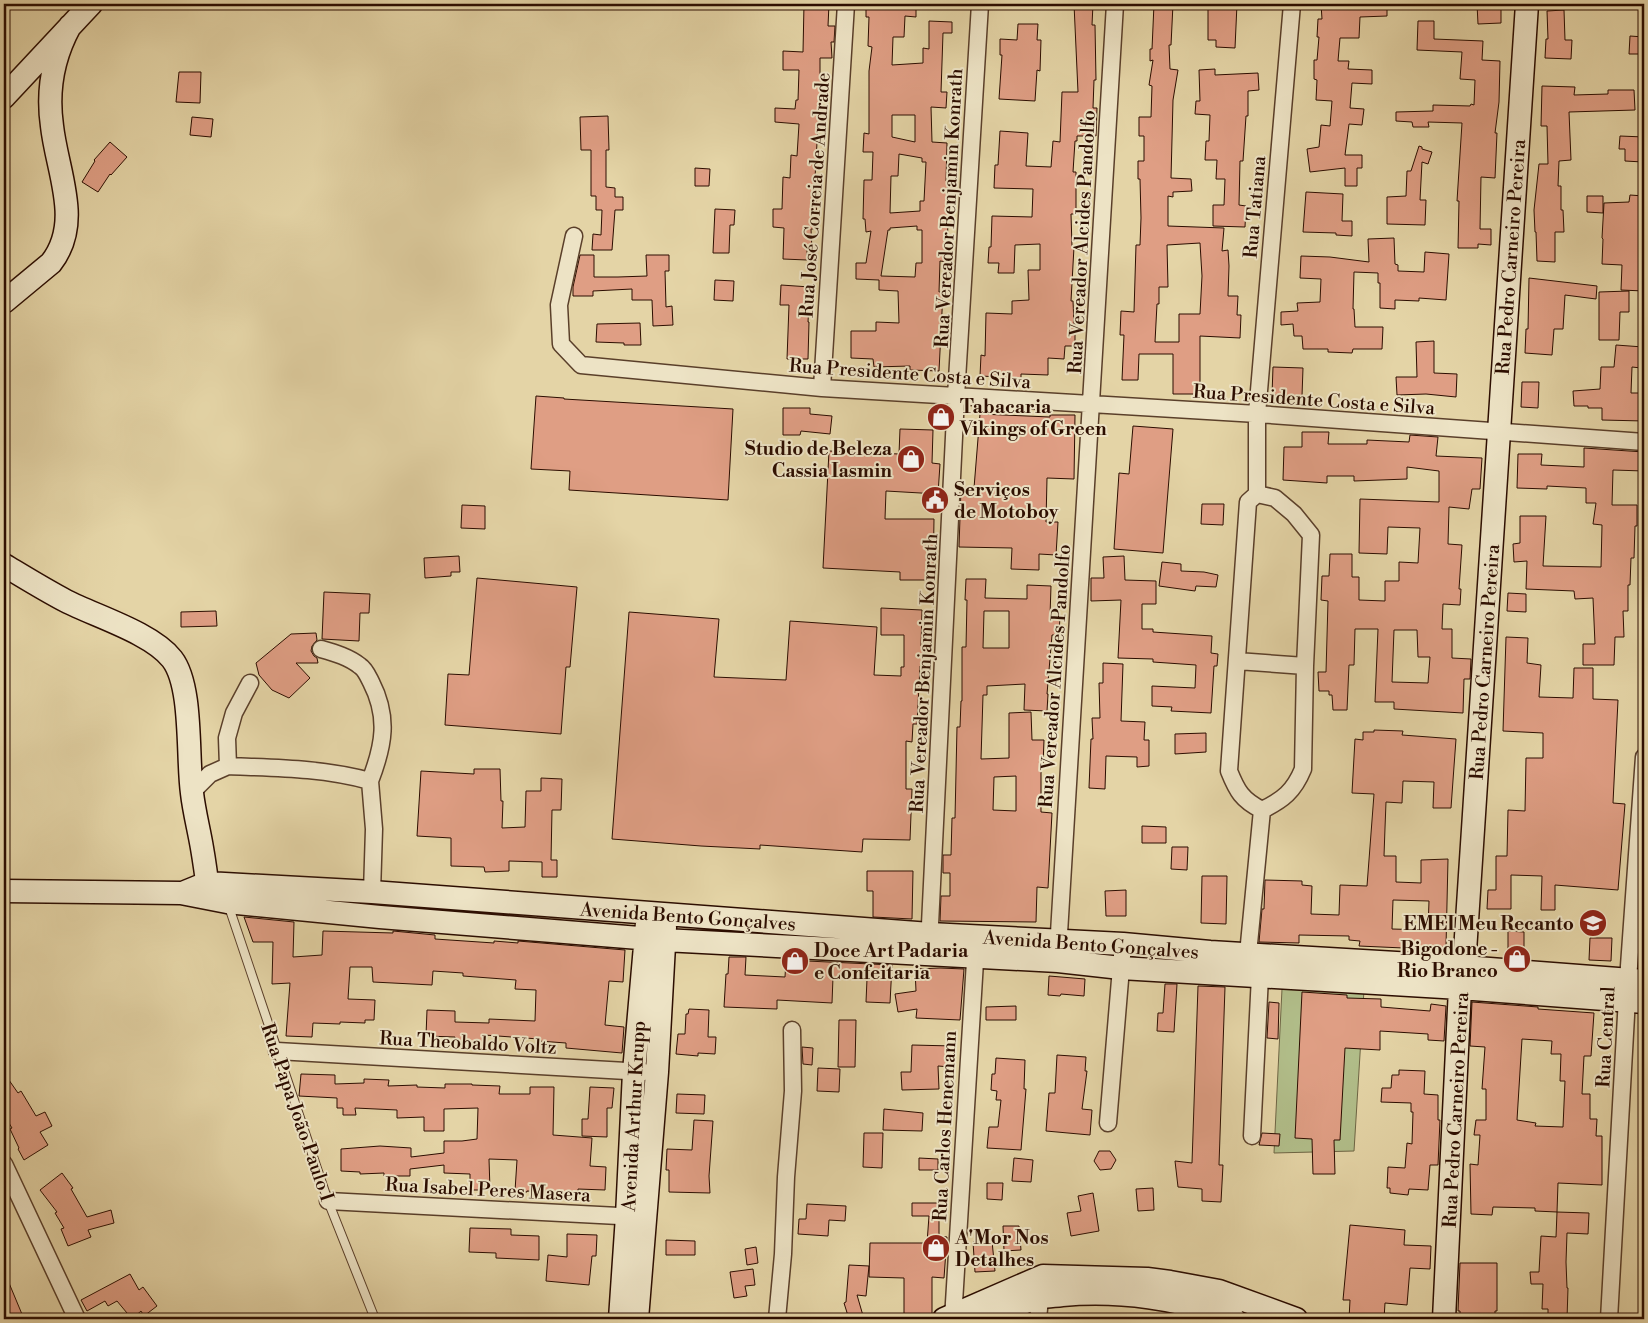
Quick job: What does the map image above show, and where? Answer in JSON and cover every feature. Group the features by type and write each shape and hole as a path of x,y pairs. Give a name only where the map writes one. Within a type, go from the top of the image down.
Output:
{"main road":[{"path":"4,97 91,4"},
{"name":"Rua Pedro Carneiro Pereira","path":"1444,1319 1462,978 1527,4"},
{"path":"4,302 51,264 66,232 68,220 66,196 52,126 51,99 55,62 70,26"},
{"name":"Rua Papa João Paulo I","path":"4,565 67,602 100,615 155,644 172,659 181,676 186,696 192,792 214,895"},
{"name":"Avenida Bento Gonçalves","path":"4,892 181,893 214,895 429,922 655,940 818,948 929,944 1058,951 1123,944 1248,954 1462,978 1636,991"},
{"name":"Avenida Bento Gonçalves","path":"214,895 372,892 818,926 929,944"},
{"path":"429,922 430,897"},
{"name":"Avenida Arthur Krupp","path":"620,1319 657,1072 656,913"},
{"path":"818,926 818,948"},
{"name":"Avenida Arthur Krupp","path":"637,1319 634,1072 655,940"},
{"name":"Avenida Bento Gonçalves","path":"1058,951 1121,968 1260,976 1462,978"},
{"path":"950,1318 1043,1276 1147,1279 1214,1307 1234,1319"},
{"path":"986,1319 1039,1308 1076,1294 1110,1294 1174,1301 1296,1319"}],"street":[{"name":"Rua José Correia de Andrade","path":"822,388 846,4"},
{"name":"Rua Vereador Benjamin Konrath","path":"929,944 956,396 980,4"},
{"name":"Rua Vereador Alcides Pandolfo","path":"1058,951 1115,4"},
{"name":"Rua Tatiana","path":"1257,494 1257,414 1292,4"},
{"name":"Rua Presidente Costa e Silva","path":"574,236 559,305 561,344 582,365 822,388 1257,414 1644,442"},
{"path":"1257,494 1275,498 1294,514 1311,535 1305,666 1303,769 1292,789 1280,801 1262,810 1248,803 1236,789 1229,770 1248,502 1257,494"},
{"path":"322,649 344,656 362,667 378,695 383,720 380,755 370,781 374,829 372,892"},
{"path":"1237,661 1305,666"},
{"path":"228,766 227,738 234,713 250,683"},
{"name":"Rua Central","path":"1609,1319 1636,991 1644,757"},
{"path":"192,792 210,774 228,766 296,768 348,775 370,781"},
{"path":"1248,954 1262,810"},
{"path":"1108,1123 1123,944"},
{"name":"Rua Carlos Henemann","path":"950,1318 976,946"},
{"path":"1252,1136 1260,976"},
{"path":"777,1319 793,1091 792,1030"},
{"name":"Rua Theobaldo Voltz","path":"277,1051 657,1072"},
{"path":"4,1164 77,1319"},
{"name":"Rua Isabel Peres Masera","path":"328,1201 636,1217"},
{"path":"1039,1308 1043,1276"}],"lane":[{"name":"Rua Papa João Paulo I","path":"214,895 277,1051 328,1201 375,1319"}],"green space":[{"path":"1282,989 1364,990 1354,1151 1274,1153"}],"building":[{"path":"804,4 829,4 828,26 835,26 834,42 831,42 832,58 820,58 820,80 823,80 822,125 818,125 815,178 817,178 816,229 811,229 812,250 807,250 807,260 783,259 784,228 773,227 773,209 782,209 783,177 790,178 791,155 797,156 799,124 775,122 775,108 795,109 796,100 798,100 799,70 783,70 783,51 803,52"},
{"path":"866,4 916,4 916,17 905,16 904,37 893,37 892,65 923,63 923,48 929,49 929,21 952,22 952,33 943,33 941,92 947,92 946,108 931,107 932,142 947,143 946,181 948,181 947,202 949,202 948,262 940,261 939,292 943,292 939,371 910,370 910,366 874,367 873,359 851,358 851,331 876,331 876,322 899,323 898,291 879,290 879,280 856,279 856,263 866,263 871,231 866,232 865,219 863,219 864,180 872,180 873,152 863,152 864,133 869,134 869,71 872,47 868,46 869,17 866,17","holes":["892,115 915,115 915,142 892,137","899,154 922,158 922,162 926,162 924,201 920,201 920,211 890,213 891,176 898,176","917,226 917,230 922,230 922,263 916,263 915,277 881,276 888,230 890,228"]},
{"path":"1074,4 1093,4 1092,25 1095,25 1096,80 1094,80 1093,108 1097,108 1096,136 1077,136 1077,141 1075,141 1073,172 1076,172 1076,214 1071,214 1072,247 1074,247 1071,301 1073,301 1075,346 1065,346 1064,359 1048,358 1048,375 1021,374 1021,378 980,376 981,355 985,356 986,313 1012,314 1012,301 1029,300 1028,270 1040,270 1040,244 1015,245 1014,273 998,273 999,263 988,263 989,247 991,247 992,216 1032,217 1033,189 994,188 995,165 998,165 1000,131 1028,133 1026,166 1051,167 1053,141 1060,142 1062,92 1078,92"},
{"path":"1154,4 1173,4 1171,45 1169,45 1170,69 1178,70 1173,100 1171,178 1191,179 1192,191 1173,192 1173,197 1168,196 1168,226 1224,228 1222,251 1228,250 1228,296 1238,296 1237,315 1241,315 1240,338 1200,336 1200,394 1173,394 1173,354 1139,354 1138,380 1122,380 1124,335 1120,335 1121,311 1134,312 1136,245 1140,245 1141,218 1138,161 1144,161 1144,136 1139,136 1139,117 1151,117 1152,86 1149,85 1153,60 1150,61 1150,49 1152,49","holes":["1200,243 1202,276 1200,314 1179,314 1179,342 1155,342 1159,287 1168,287 1167,245"]},
{"path":"1208,4 1237,4 1235,48 1216,47 1216,40 1208,40"},
{"path":"1321,4 1387,4 1387,16 1360,17 1359,38 1340,38 1338,61 1349,61 1348,69 1372,70 1372,84 1352,83 1350,108 1364,109 1362,125 1349,124 1345,155 1362,155 1362,168 1357,168 1357,186 1345,186 1345,168 1310,172 1307,149 1319,147 1321,125 1330,126 1332,101 1316,100 1317,80 1314,79 1314,60 1317,60 1318,19 1322,19"},
{"path":"1477,4 1501,4 1501,23 1478,24"},
{"path":"1564,10 1565,40 1572,40 1571,59 1545,58 1546,39 1548,39 1547,11"},
{"path":"1418,21 1434,21 1434,39 1483,41 1482,60 1500,61 1499,102 1495,133 1497,133 1495,178 1481,177 1480,229 1491,229 1491,245 1478,244 1478,248 1458,248 1459,201 1457,201 1462,123 1428,122 1429,127 1413,127 1412,122 1396,121 1396,112 1433,111 1433,105 1474,105 1475,80 1460,79 1462,52 1417,50"},
{"path":"1018,24 1038,24 1037,40 1041,40 1040,71 1037,70 1035,101 999,99 1002,55 1000,55 1000,39 1017,40"},
{"path":"1630,36 1644,37 1644,54 1629,54"},
{"path":"1215,69 1215,75 1258,73 1259,90 1248,91 1248,116 1246,116 1243,161 1240,161 1239,205 1246,206 1245,227 1213,226 1213,205 1224,205 1225,179 1216,179 1217,160 1205,160 1206,141 1209,141 1210,115 1195,114 1196,101 1200,101 1199,70"},
{"path":"179,72 201,72 200,103 176,102"},
{"path":"1542,86 1575,87 1574,95 1608,94 1608,90 1634,90 1635,110 1569,112 1571,160 1559,161 1558,186 1561,186 1561,210 1563,210 1564,232 1555,232 1555,262 1537,261 1534,210 1539,164 1548,164 1547,126 1541,126"},
{"path":"608,116 609,150 606,150 606,187 615,188 615,197 623,197 623,210 615,210 612,250 592,250 593,234 601,235 602,210 596,210 596,196 591,196 591,150 581,150 580,117"},
{"path":"192,117 213,119 211,137 190,135"},
{"path":"1620,136 1644,137 1643,162 1625,161 1625,149 1619,149"},
{"path":"110,142 127,157 110,174 98,192 82,182 94,160"},
{"path":"1419,146 1432,152 1428,164 1422,162 1420,200 1426,200 1425,225 1387,224 1387,197 1406,196 1407,171 1411,171"},
{"path":"695,168 710,169 709,186 695,186"},
{"path":"1306,192 1343,194 1342,221 1352,221 1352,236 1336,235 1336,233 1303,232"},
{"path":"1630,195 1644,196 1644,291 1621,290 1622,265 1602,264 1604,203 1629,202"},
{"path":"1587,196 1603,196 1603,213 1587,212"},
{"path":"715,209 735,210 734,225 730,225 729,253 713,253"},
{"path":"1394,238 1395,264 1398,265 1398,271 1424,272 1425,252 1449,254 1446,300 1419,298 1419,301 1395,300 1395,309 1380,308 1378,273 1354,272 1353,309 1355,327 1383,327 1382,349 1353,349 1352,353 1328,352 1328,349 1303,349 1302,336 1294,336 1293,324 1281,325 1281,312 1298,311 1297,303 1320,302 1321,279 1300,278 1301,256 1330,257 1369,262 1368,239"},
{"path":"580,255 594,255 594,277 618,277 647,276 646,255 669,255 669,271 665,271 666,307 672,306 673,325 653,326 652,300 632,300 632,289 593,291 593,296 573,296 573,287"},
{"path":"1529,278 1597,286 1596,299 1565,295 1563,329 1554,329 1552,355 1525,353 1526,329 1528,329"},
{"path":"715,280 734,281 733,301 714,300"},
{"path":"781,285 810,287 808,359 787,359 789,305 780,305"},
{"path":"1629,291 1629,312 1620,312 1619,340 1599,340 1599,292"},
{"path":"640,323 641,345 596,342 597,324"},
{"path":"1434,341 1434,373 1457,374 1456,397 1426,394 1397,395 1396,377 1417,377 1416,342"},
{"path":"1616,345 1643,347 1641,368 1632,367 1631,393 1644,393 1644,421 1602,420 1602,408 1574,406 1573,391 1600,389 1601,367 1614,367"},
{"path":"1273,367 1303,368 1302,396 1272,395"},
{"path":"1522,382 1539,382 1538,408 1521,407"},
{"path":"536,396 733,409 728,500 569,490 570,471 531,469"},
{"path":"783,408 810,408 810,414 832,416 830,434 801,431 800,435 783,435"},
{"path":"980,414 1050,417 1050,415 1075,415 1074,479 1047,478 1046,522 1058,522 1056,555 1039,554 1039,570 1011,569 1012,548 959,547 961,488 974,488"},
{"path":"1133,426 1173,429 1163,553 1114,549 1119,473 1129,474"},
{"path":"900,429 933,430 932,463 940,464 938,494 886,491 885,519 934,519 933,580 900,580 900,572 823,568 829,451 899,454"},
{"path":"1302,432 1329,432 1328,444 1367,444 1367,440 1409,442 1410,435 1438,437 1436,456 1482,458 1480,489 1472,489 1469,509 1449,507 1448,544 1462,545 1459,589 1461,589 1460,605 1443,604 1442,629 1452,629 1452,658 1471,659 1470,679 1464,679 1463,713 1394,709 1394,702 1375,702 1378,629 1355,629 1354,665 1349,665 1347,710 1333,710 1332,695 1329,695 1329,691 1319,691 1318,672 1326,672 1328,601 1321,600 1322,576 1329,576 1330,554 1352,554 1352,577 1359,577 1359,600 1385,601 1385,581 1399,581 1399,562 1418,563 1420,528 1388,527 1387,554 1359,553 1360,499 1439,502 1439,471 1407,467 1407,479 1354,481 1354,476 1327,476 1327,483 1283,480 1284,447 1302,447","holes":["1394,630 1417,630 1418,657 1430,657 1428,683 1392,682"]},
{"path":"1584,448 1644,452 1644,471 1613,470 1612,505 1637,505 1634,558 1631,558 1630,585 1628,585 1628,611 1623,611 1624,637 1615,637 1614,665 1583,665 1583,644 1595,644 1593,598 1575,599 1574,591 1526,589 1527,561 1514,562 1513,544 1520,543 1520,516 1546,516 1543,566 1601,567 1602,525 1593,524 1596,503 1586,503 1586,488 1547,486 1547,489 1517,488 1518,454 1542,454 1541,465 1584,467"},
{"path":"1202,504 1224,504 1223,525 1201,524"},
{"path":"462,505 485,506 485,529 461,528"},
{"path":"459,556 460,572 451,572 451,576 425,578 424,558"},
{"path":"1124,556 1125,580 1156,581 1156,604 1142,604 1142,629 1153,629 1153,632 1212,636 1211,653 1218,654 1217,666 1214,666 1211,713 1171,711 1172,707 1152,706 1152,686 1195,688 1196,665 1153,662 1153,659 1118,658 1121,600 1091,601 1091,578 1104,578 1103,557"},
{"path":"1162,562 1181,564 1181,571 1218,575 1216,587 1196,586 1195,591 1159,586"},
{"path":"477,578 577,587 570,667 566,667 561,734 445,725 448,674 469,675"},
{"path":"966,579 986,579 985,598 1027,599 1027,585 1051,586 1050,616 1060,616 1059,635 1052,635 1047,711 1024,710 1025,684 987,686 987,695 983,695 981,759 1009,758 1009,713 1031,712 1032,740 1044,740 1043,765 1041,765 1041,812 1052,813 1048,888 1037,887 1036,922 940,921 941,896 950,896 950,873 943,873 943,855 951,855 952,818 955,818 957,727 960,727 962,701 962,647 966,647 967,600 965,600","holes":["984,611 1009,611 1009,648 983,648","1016,776 1016,811 993,810 994,777"]},
{"path":"324,592 370,594 369,613 360,613 359,641 322,639"},
{"path":"1508,593 1526,594 1526,612 1507,611"},
{"path":"881,608 922,610 921,646 926,646 925,666 920,666 917,724 913,724 912,742 906,741 906,789 912,789 910,840 863,839 862,852 760,845 760,849 701,846 612,839 629,612 719,619 714,677 786,680 790,621 877,627 874,675 901,676 901,667 904,667 904,635 881,635"},
{"path":"216,611 217,626 181,627 181,612"},
{"path":"316,633 317,640 312,646 311,651 317,658 318,663 296,663 310,678 289,698 272,690 259,675 256,663 291,634"},
{"path":"1506,637 1528,638 1527,663 1541,665 1539,697 1573,698 1574,668 1593,668 1593,699 1618,700 1613,803 1625,804 1618,890 1555,885 1555,910 1541,910 1542,876 1511,875 1511,909 1487,909 1488,890 1496,890 1496,856 1507,856 1508,810 1525,811 1526,758 1543,758 1543,733 1503,731"},
{"path":"1103,663 1123,664 1121,721 1145,722 1144,740 1149,740 1149,766 1137,767 1137,757 1106,756 1105,789 1089,788 1091,739 1093,739 1092,718 1100,718 1099,683 1103,683"},
{"path":"1374,730 1403,731 1402,735 1456,739 1451,808 1433,808 1434,782 1403,781 1402,803 1386,802 1384,856 1396,856 1396,882 1421,883 1421,860 1448,859 1446,947 1426,947 1426,949 1359,946 1360,941 1349,940 1349,936 1299,935 1299,943 1259,942 1262,909 1264,909 1265,880 1302,881 1302,885 1312,886 1311,914 1339,915 1340,885 1367,886 1374,794 1352,793 1355,739 1363,740 1363,732 1374,732","holes":["1393,900 1429,901 1428,930 1392,929"]},
{"path":"1206,733 1206,752 1175,754 1175,734"},
{"path":"474,769 500,769 501,801 503,801 502,828 525,827 526,791 541,791 541,778 562,779 561,810 552,810 551,860 557,860 557,877 542,877 542,862 509,861 509,871 485,872 484,867 451,866 451,838 417,836 421,771 474,774"},
{"path":"1142,826 1166,827 1166,843 1142,843"},
{"path":"1172,847 1188,847 1187,870 1171,869"},
{"path":"867,871 913,871 912,919 873,917 873,891 867,891"},
{"path":"1202,876 1227,876 1226,924 1201,923"},
{"path":"1126,890 1126,916 1106,916 1105,891"},
{"path":"244,917 294,922 293,957 322,955 323,931 393,933 393,931 435,935 435,939 494,943 494,941 518,943 518,941 625,950 623,982 609,981 605,1025 624,1027 622,1053 566,1048 566,1043 539,1041 539,1039 484,1035 484,1045 455,1043 455,1037 426,1036 427,1010 455,1011 455,1022 489,1023 489,1019 535,1021 536,990 515,989 516,980 463,976 463,973 433,971 432,985 373,982 372,967 350,967 348,999 375,1000 374,1020 365,1020 365,1023 313,1023 312,1037 286,1036 290,983 272,984 273,942 253,942"},
{"path":"1508,931 1524,932 1524,956 1508,956"},
{"path":"1590,938 1612,938 1611,961 1589,960"},
{"path":"729,957 746,957 745,975 785,977 786,960 892,965 890,1003 866,1002 867,979 833,977 832,1003 777,1000 777,1009 724,1007"},
{"path":"915,969 964,969 960,1020 916,1018 917,1009 898,1012 895,994 916,991"},
{"path":"1049,976 1085,979 1084,996 1048,995"},
{"path":"1165,984 1177,984 1174,1032 1157,1031 1158,1013 1163,1013"},
{"path":"1198,986 1225,987 1219,1165 1223,1165 1221,1202 1202,1201 1202,1189 1178,1187 1175,1161 1192,1163"},
{"path":"1302,992 1347,995 1347,998 1381,999 1381,1007 1430,1011 1431,1004 1446,1006 1444,1041 1428,1040 1428,1034 1380,1031 1380,1050 1345,1048 1340,1140 1334,1140 1335,1174 1313,1174 1312,1139 1295,1138"},
{"path":"1269,1002 1279,1003 1278,1039 1267,1038"},
{"path":"1472,1002 1594,1013 1591,1056 1584,1056 1582,1094 1590,1094 1590,1119 1597,1119 1596,1136 1602,1136 1602,1185 1558,1183 1557,1212 1535,1211 1535,1208 1493,1207 1492,1215 1471,1214 1470,1164 1478,1165 1480,1135 1474,1135 1476,1120 1486,1120 1486,1089 1482,1089 1485,1047 1470,1046","holes":["1522,1039 1552,1041 1551,1054 1561,1054 1560,1081 1565,1081 1563,1127 1535,1126 1536,1123 1517,1120"]},
{"path":"1016,1006 1016,1020 986,1020 986,1007"},
{"path":"689,1009 709,1010 708,1037 716,1037 715,1054 698,1053 698,1056 676,1054 678,1034 685,1034 686,1014 688,1014"},
{"path":"839,1020 856,1020 855,1067 838,1067"},
{"path":"912,1045 953,1046 951,1067 938,1066 939,1089 902,1090 901,1072 911,1072"},
{"path":"802,1047 813,1048 812,1065 803,1064"},
{"path":"1057,1055 1086,1057 1085,1071 1087,1071 1082,1109 1092,1110 1090,1135 1046,1131 1049,1093 1055,1093"},
{"path":"996,1058 1025,1060 1024,1089 1026,1089 1021,1150 987,1148 989,1127 998,1127 1001,1100 996,1100 997,1091 991,1090"},
{"path":"818,1068 840,1069 839,1092 817,1091"},
{"path":"1399,1070 1425,1071 1424,1094 1438,1095 1438,1120 1440,1120 1438,1165 1430,1165 1428,1190 1409,1189 1408,1195 1390,1193 1390,1188 1387,1188 1388,1167 1405,1168 1407,1143 1412,1144 1413,1112 1411,1112 1411,1103 1381,1102 1382,1088 1391,1088 1392,1075 1399,1075"},
{"path":"4,1073 18,1093 21,1091 36,1116 45,1112 52,1126 40,1132 48,1145 24,1160 10,1129 12,1128 4,1115"},
{"path":"301,1074 335,1075 335,1084 364,1083 364,1079 389,1080 388,1086 417,1085 417,1087 445,1088 445,1084 472,1084 500,1086 499,1094 530,1094 530,1087 554,1087 553,1135 592,1138 590,1166 606,1167 605,1190 578,1189 578,1194 515,1191 517,1160 489,1159 490,1190 470,1190 470,1174 444,1173 444,1165 410,1169 410,1176 384,1176 384,1173 360,1174 360,1172 341,1171 341,1149 380,1146 411,1148 411,1157 444,1153 444,1141 477,1139 478,1108 444,1109 444,1131 424,1131 424,1117 397,1118 397,1110 355,1108 356,1115 343,1115 343,1108 337,1108 337,1098 299,1096"},
{"path":"590,1087 614,1088 612,1108 607,1108 607,1137 582,1136 582,1119 588,1119"},
{"path":"677,1094 705,1095 704,1114 676,1113"},
{"path":"884,1109 923,1113 922,1131 883,1130"},
{"path":"694,1120 713,1121 709,1176 710,1193 669,1192 669,1170 666,1170 667,1149 692,1150"},
{"path":"864,1133 883,1133 882,1168 863,1167"},
{"path":"1262,1133 1280,1134 1279,1146 1259,1145"},
{"path":"1099,1151 1110,1151 1116,1160 1111,1169 1100,1170 1094,1161"},
{"path":"919,1158 938,1159 938,1170 919,1170"},
{"path":"1014,1158 1033,1160 1031,1182 1012,1181"},
{"path":"62,1173 73,1188 71,1189 87,1217 111,1210 114,1223 88,1230 91,1237 68,1246 61,1229 64,1228 55,1213 57,1212 40,1190"},
{"path":"987,1183 1003,1183 1002,1200 987,1199"},
{"path":"1153,1188 1154,1210 1138,1211 1136,1189"},
{"path":"1093,1193 1099,1231 1071,1236 1067,1213 1081,1211 1078,1196"},
{"path":"912,1203 939,1203 939,1236 947,1237 944,1278 932,1277 932,1316 904,1315 904,1278 869,1277 870,1243 927,1243 929,1216 912,1216"},
{"path":"807,1204 846,1206 845,1221 829,1220 828,1236 798,1234 799,1219 806,1219"},
{"path":"1557,1212 1589,1213 1588,1234 1567,1233 1567,1319 1548,1319 1548,1309 1542,1309 1543,1284 1531,1284 1530,1272 1539,1272 1541,1236 1556,1237"},
{"path":"1350,1225 1405,1230 1404,1245 1431,1246 1430,1269 1410,1268 1407,1305 1385,1303 1384,1319 1349,1319 1350,1300 1343,1300"},
{"path":"1003,1226 1019,1226 1021,1250 1004,1251"},
{"path":"470,1228 511,1229 511,1235 539,1236 539,1260 496,1258 496,1253 469,1252"},
{"path":"567,1234 597,1235 596,1256 592,1256 589,1285 546,1281 548,1255 567,1257"},
{"path":"666,1240 695,1241 695,1255 666,1255"},
{"path":"992,1241 995,1271 975,1272 973,1242"},
{"path":"756,1247 758,1263 747,1265 745,1249"},
{"path":"1460,1263 1497,1263 1497,1311 1495,1311 1495,1319 1460,1319 1460,1311 1458,1311"},
{"path":"849,1265 869,1266 866,1296 857,1295 864,1319 849,1319 844,1303 846,1302"},
{"path":"753,1269 755,1285 745,1286 747,1296 734,1298 730,1272"},
{"path":"4,1271 24,1319 4,1319"},
{"path":"130,1274 139,1290 143,1287 157,1306 144,1316 141,1311 132,1319 117,1301 108,1306 105,1301 87,1311 81,1300"}],"place":[{"name":"Tabacaria Vikings of Green","path":"941,417"},
{"name":"Studio de Beleza Cassia Iasmin","path":"911,459"},
{"name":"Serviços de Motoboy","path":"935,500"},
{"name":"EMEI Meu Recanto","path":"1593,923"},
{"name":"Bigodone - Rio Branco","path":"1517,959"},
{"name":"Doce Art Padaria e Confeitaria","path":"795,961"},
{"name":"A'Mor Nos Detalhes","path":"936,1248"}]}
